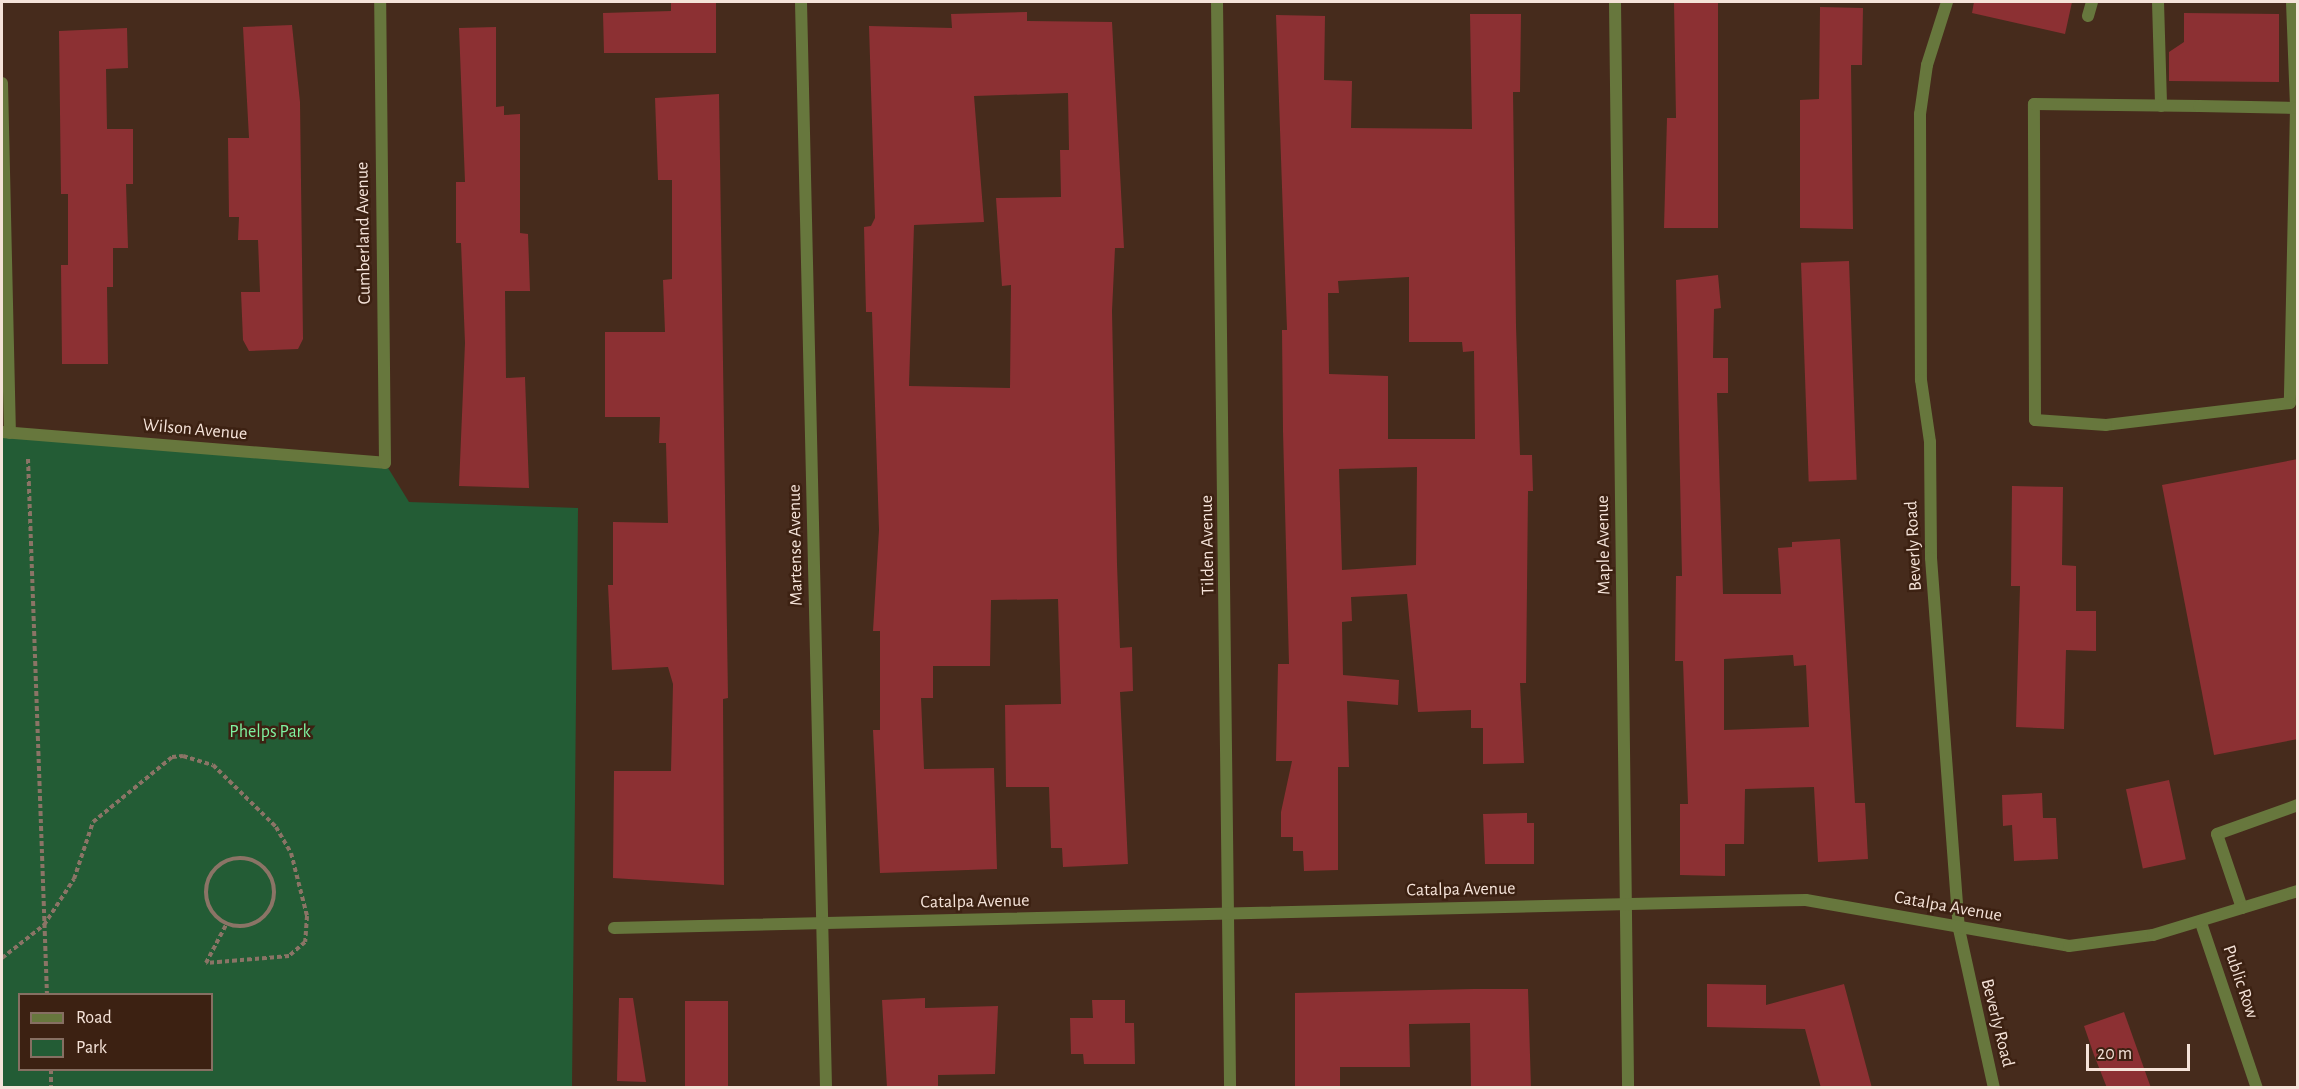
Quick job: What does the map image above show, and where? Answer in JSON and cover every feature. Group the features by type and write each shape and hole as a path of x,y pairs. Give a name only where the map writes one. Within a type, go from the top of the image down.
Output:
{"street":[{"name":"Cumberland Avenue","path":"380,2 385,463"},
{"name":"Martense Avenue","path":"801,2 826,1088"},
{"name":"Tilden Avenue","path":"1217,2 1232,914 1230,1088"},
{"name":"Maple Avenue","path":"1615,2 1628,1088"},
{"name":"Beverly Road","path":"1947,2 1926,65 1920,114 1921,380 1930,442 1931,558 1959,929 1994,1088"},
{"path":"2088,16 2092,2"},
{"path":"2158,2 2161,106"},
{"path":"2294,7 2297,108 2295,309 2290,403 2106,425 2035,420 2034,104 2297,108"},
{"path":"2,83 6,432"},
{"name":"Wilson Avenue","path":"6,432 385,463"},
{"path":"2242,908 2217,834 2298,805"},
{"name":"Catalpa Avenue","path":"614,928 1806,900 1959,929 2069,946 2201,922 2298,891"},
{"name":"Public Row","path":"2201,922 2257,1088"}],"path":[{"path":"28,434 47,993"},
{"path":"2,958 44,925 74,879 93,822 172,757 183,756 213,765 276,827 291,853 307,916 305,942 289,956 206,963 227,923"},
{"path":"223,861 254,861 273,885 271,906 256,922 227,923 207,903 208,879 223,861"},
{"path":"51,1071 51,1088"}],"green space":[{"name":"Phelps Park","path":"2,432 385,463 409,502 578,508 572,1087 2,1087"}],"building":[{"path":"671,2 716,2 716,53 604,53 603,13 671,11"},
{"path":"1674,2 1718,2 1718,228 1664,228 1667,118 1676,118"},
{"path":"1974,2 2072,2 2065,34 1972,13"},
{"path":"1820,7 1863,8 1862,65 1851,65 1853,229 1800,228 1800,100 1819,99"},
{"path":"1027,12 1027,21 1112,22 1124,248 1115,248 1112,311 1117,564 1120,648 1132,647 1133,691 1120,692 1128,864 1063,867 1062,848 1051,848 1049,787 1006,787 1005,705 1061,704 1058,599 991,600 990,666 933,666 933,698 921,698 924,769 994,768 997,869 880,873 873,730 880,730 880,631 873,631 879,530 872,312 866,312 864,227 871,226 875,218 869,26 952,28 951,14","holes":["1068,93 1069,150 1060,150 1061,197 996,198 1002,286 1011,285 1010,388 909,386 914,225 984,222 974,96"]},
{"path":"2184,13 2279,14 2279,82 2169,81 2169,52 2184,42"},
{"path":"1470,14 1521,14 1520,92 1513,92 1516,326 1520,455 1532,455 1533,491 1528,491 1526,683 1520,683 1524,763 1483,764 1483,728 1471,728 1471,710 1418,712 1407,594 1351,597 1352,621 1342,622 1343,675 1399,680 1398,705 1347,701 1349,767 1338,767 1338,870 1304,871 1303,851 1293,851 1293,837 1281,837 1281,812 1292,761 1276,761 1278,664 1289,664 1282,330 1287,330 1276,15 1325,16 1324,80 1352,81 1351,128 1472,129","holes":["1409,277 1409,342 1462,342 1463,352 1474,351 1475,439 1388,439 1388,376 1329,374 1328,293 1339,293 1338,281","1417,467 1416,565 1342,570 1339,469"]},
{"path":"292,25 300,102 303,339 298,349 249,351 243,340 241,292 260,292 258,240 238,240 239,217 229,217 228,138 249,138 243,27"},
{"path":"496,27 496,107 504,106 504,115 520,114 520,233 528,234 530,291 505,291 506,378 525,377 529,488 459,486 465,343 461,243 456,243 456,182 465,182 459,28"},
{"path":"127,28 128,68 106,69 107,129 133,129 133,184 126,184 128,248 113,248 113,287 107,287 108,364 62,364 61,265 68,265 68,194 61,194 59,31"},
{"path":"719,94 728,698 723,699 724,885 613,878 614,771 671,771 673,684 668,667 612,670 608,585 613,585 613,522 668,523 666,443 659,443 660,417 605,417 605,332 665,332 663,280 672,279 672,180 658,180 655,98"},
{"path":"1849,261 1857,480 1809,482 1801,263"},
{"path":"1718,275 1721,308 1714,309 1713,358 1728,358 1728,393 1717,393 1723,594 1781,594 1778,548 1792,547 1792,542 1840,539 1855,803 1865,803 1868,859 1818,862 1814,787 1745,789 1744,844 1725,844 1725,876 1680,875 1680,804 1688,804 1683,661 1675,661 1676,576 1682,576 1676,280","holes":["1793,655 1794,666 1806,665 1809,727 1724,730 1724,659"]},
{"path":"2298,459 2298,739 2214,755 2162,485"},
{"path":"2012,486 2063,487 2062,565 2076,566 2076,611 2096,611 2096,651 2066,650 2064,729 2016,727 2020,586 2011,586"},
{"path":"2169,780 2186,859 2143,868 2126,789"},
{"path":"2042,793 2043,818 2056,818 2058,859 2014,861 2012,825 2003,826 2002,795"},
{"path":"1527,813 1527,823 1534,823 1534,864 1485,864 1483,814"},
{"path":"1707,984 1766,985 1766,1005 1844,984 1872,1088 1821,1088 1805,1029 1707,1027"},
{"path":"1528,989 1531,1088 1471,1088 1470,1023 1409,1024 1410,1067 1340,1067 1340,1088 1295,1088 1295,993"},
{"path":"619,998 633,998 646,1082 617,1081"},
{"path":"925,998 925,1008 998,1006 995,1074 938,1075 938,1088 887,1088 882,1000"},
{"path":"1092,1000 1125,1000 1125,1023 1134,1023 1135,1064 1084,1064 1083,1054 1071,1054 1070,1018 1093,1018"},
{"path":"685,1001 728,1001 728,1088 685,1088"},
{"path":"2124,1012 2151,1088 2107,1088 2094,1055 2084,1026"}]}
